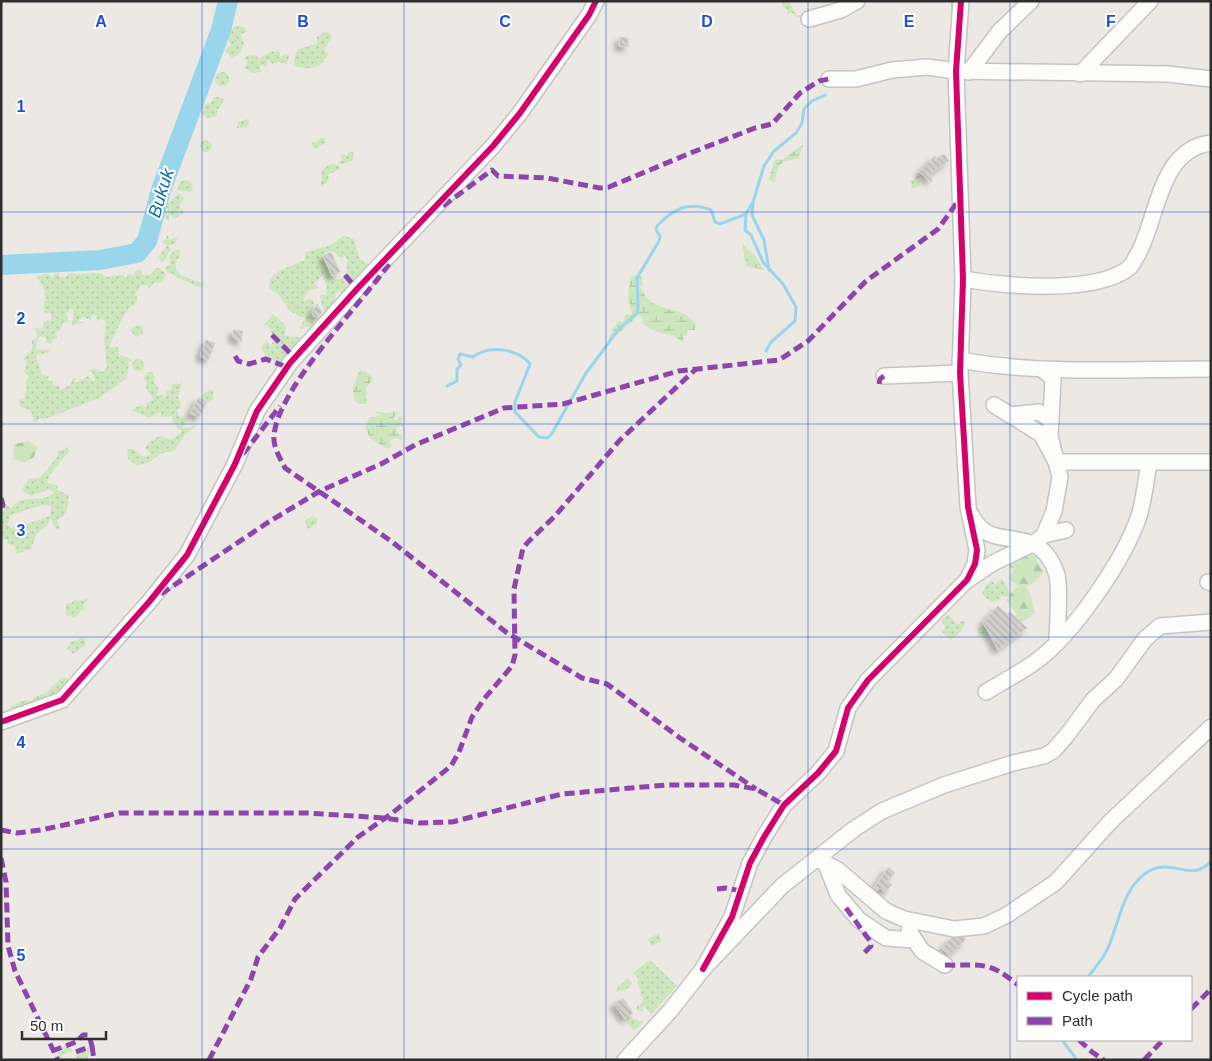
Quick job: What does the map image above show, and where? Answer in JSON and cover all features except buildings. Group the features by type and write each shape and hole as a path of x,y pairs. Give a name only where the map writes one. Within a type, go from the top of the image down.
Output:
{"street":[{"path":"1,722 62,700 149,602 187,555 235,464 256,410 269,391 295,358 357,289 494,146 520,113 596,1"},
{"path":"809,19 841,10 857,1"},
{"path":"962,1 963,279 960,367 968,507 977,550 975,564 968,580"},
{"path":"963,72 999,32 1031,1"},
{"path":"1080,74 1150,1"},
{"path":"829,79 856,79 892,70 927,67 963,72 1168,74 1211,79"},
{"path":"963,279 998,285 1081,285 1117,274 1131,266 1142,246 1161,187 1178,162 1198,145 1211,144"},
{"path":"884,376 960,367 1211,369"},
{"path":"1042,369 1049,373 1053,379 1053,394 1045,416 1060,478 1054,511 1039,539 1040,547 1057,573 1057,642"},
{"path":"994,405 1041,434 1056,462"},
{"path":"1010,415 1045,416"},
{"path":"1056,462 1211,462"},
{"path":"986,692 1036,661 1057,642 1089,603 1128,542 1140,510 1149,463"},
{"path":"968,507 975,522 987,533 1039,539"},
{"path":"703,969 732,917 750,863 764,837 784,805 818,773 836,751 848,708 868,680 968,580 993,562 1039,539 1066,530"},
{"path":"625,1060 670,1011 703,969 782,886 822,861 854,829 882,812 944,785 1013,763 1044,756 1053,751 1093,700 1116,679 1145,639 1160,626 1211,622"},
{"path":"886,911 904,919 954,929 984,926 1007,914 1056,882 1110,822 1211,727"},
{"path":"822,861 838,870 908,930 922,952 945,965"},
{"path":"822,861 838,895 859,920 874,933 886,938 914,940"}],"green space":[{"path":"782,1 788,1 797,15 801,15 799,18 791,12 787,16 788,11 783,7"},
{"path":"237,26 244,27 247,32 241,34 244,45 241,52 232,58 223,49 227,49 231,44 224,34"},
{"path":"324,32 329,33 332,38 324,49 328,54 326,59 322,63 309,68 294,65 297,51 301,48 317,44 317,37"},
{"path":"271,51 280,52 280,59 284,54 287,54 289,56 287,64 279,62 272,64 268,59 265,68 262,65 260,66 261,72 254,73 243,68 247,65 247,61 244,59 246,56 257,55 258,59"},
{"path":"222,72 227,74 229,79 227,84 222,86 217,84 215,79 217,74"},
{"path":"214,97 225,98 217,112 217,116 208,118 202,114 204,109 201,109 204,105 211,103"},
{"path":"248,119 247,127 237,128 238,122"},
{"path":"319,138 325,138 325,143 315,149 311,144 316,143"},
{"path":"204,140 208,140 212,146 208,152 204,152 200,148 200,144"},
{"path":"803,144 799,158 783,162 778,167 775,182 769,180 774,161 777,159 782,160"},
{"path":"349,151 354,153 352,161 339,163 342,158 341,154 347,156"},
{"path":"328,165 339,166 340,169 328,175 329,181 321,187 322,170"},
{"path":"919,172 923,175 918,178 920,186 911,189 912,183 909,181 914,180"},
{"path":"184,180 189,181 193,186 191,192 177,190 180,182"},
{"path":"179,193 184,199 179,205 184,212 175,219 169,214 169,220 164,217 168,209 166,205"},
{"path":"166,235 168,235 169,240 176,237 177,239 175,244 168,246 172,250 167,252 168,255 163,262 160,261 159,256 167,246 163,242 167,237"},
{"path":"343,236 354,239 360,259 368,264 368,268 354,282 348,273 348,261 345,256 341,258 343,261 333,251 326,252 323,256 335,280 345,277 351,286 342,295 339,291 337,292 336,298 339,301 319,324 324,311 320,296 323,294 326,296 327,291 326,283 322,276 314,284 318,288 308,291 303,301 312,299 314,303 313,314 319,317 313,322 312,328 305,326 303,329 300,328 305,318 292,312 278,294 269,289 270,278 279,271 304,260 306,252 331,245"},
{"path":"742,243 756,257 764,270 746,266"},
{"path":"179,249 180,255 176,263 176,270 182,276 204,284 202,288 165,270 165,267 170,265 170,255"},
{"path":"155,268 160,268 166,274 162,282 154,283 149,289 147,285 141,285 135,296 137,296 137,302 127,311 109,347 118,347 119,357 121,355 132,360 129,363 125,361 129,364 126,379 99,398 48,418 40,418 35,423 31,411 20,406 19,400 24,399 27,385 25,382 29,377 24,371 27,361 23,359 32,350 32,340 38,338 34,328 42,329 44,321 49,321 52,318 50,313 44,314 45,291 37,277 46,273 53,278 55,273 59,274 59,277 65,278 69,273 100,273 106,277 122,275 127,278 128,273 133,275 136,270 141,270 142,275 152,274","holes":["71,308 74,311 72,326 85,322 77,322 83,317 91,320 91,315 94,314 97,316 96,321 103,319 106,323 104,340 107,367 103,372 95,368 88,371 92,372 95,379 93,382 88,376 75,383 74,381 77,379 73,378 70,385 61,390 59,386 52,385 53,381 47,380 49,376 42,375 36,355 47,353 50,349 38,350 36,348 38,338 41,336 46,338 45,342 51,344 52,340 57,338 56,333 61,329 63,322 69,323 66,314"]},
{"path":"635,275 641,276 643,284 640,286 652,303 684,313 696,325 695,330 688,330 687,335 683,336 684,343 674,336 649,328 642,323 643,318 639,315 607,344 613,328 619,321 623,322 625,315 632,314 628,298 630,277"},
{"path":"273,314 286,326 285,336 303,338 281,364 265,355 261,348 266,341 271,345 274,340 270,328 266,325 263,326"},
{"path":"135,326 142,326 143,334 136,337 130,330"},
{"path":"138,359 144,365 138,371 132,365"},
{"path":"360,370 370,374 373,379 366,388 367,404 358,404 354,397 354,384"},
{"path":"148,372 152,372 155,379 154,382 159,389 156,396 163,394 165,399 166,391 171,390 172,384 180,384 182,381 178,397 182,406 177,410 179,416 188,419 183,428 190,428 194,424 195,427 186,434 174,451 162,453 148,463 137,466 128,459 127,449 133,449 139,455 146,457 151,454 145,448 149,442 160,436 171,440 182,432 174,424 172,416 162,417 160,412 150,418 131,410 141,405 147,408 146,404 153,399 145,387 147,383 143,378"},
{"path":"211,389 213,391 213,399 204,407 205,399 202,397 203,394"},
{"path":"376,411 386,413 396,411 399,414 393,418 396,421 400,416 403,418 401,421 404,426 397,427 397,433 402,436 402,440 395,438 390,441 391,447 387,449 370,438 365,427 369,418 382,415 375,413"},
{"path":"29,441 37,447 34,457 24,463 13,459 14,444"},
{"path":"66,447 70,450 49,476 47,483 58,485 57,490 69,495 66,514 57,520 60,528 56,529 51,518 47,526 37,533 31,549 17,554 14,546 7,543 8,540 1,539 1,522 4,509 6,505 12,508 21,500 44,498 55,492 49,490 30,496 21,490 29,479 40,478 58,456 58,450 63,450","holes":["43,505 51,506 50,516 27,524 24,520 23,526 17,525 11,528 9,525 5,525 9,522 10,515"]},
{"path":"312,516 317,518 317,524 308,529 304,521"},
{"path":"1029,553 1037,557 1037,562 1044,571 1035,582 1026,587 1031,596 1035,613 1021,623 1015,617 1017,614 1006,600 1015,588 1019,587 1008,578 1015,569 1011,568 1009,564"},
{"path":"1002,578 1010,594 1007,597 1001,596 999,600 991,602 982,594 986,585 991,581 996,584"},
{"path":"84,598 88,598 86,603 83,604 85,611 82,610 75,618 66,615 66,603 70,604 75,600 83,601"},
{"path":"947,615 957,624 960,624 960,621 962,622 963,620 965,623 961,631 951,640 942,632 945,628 942,620"},
{"path":"983,626 989,632 983,638 977,632"},
{"path":"80,637 85,639 86,644 74,654 67,649 71,642 78,640"},
{"path":"62,677 68,679 57,694 16,710 9,707 24,700 33,702 32,698 46,693"},
{"path":"659,933 661,941 652,947 648,939"},
{"path":"650,960 677,986 651,1014 644,1006 642,1007 643,1011 637,1011 637,1006 644,1002 637,982 639,979 633,973"},
{"path":"628,978 632,983 631,985 616,992 618,987"},
{"path":"630,1015 634,1019 643,1022 633,1031 625,1019"},
{"path":"73,1043 70,1046 72,1051 62,1055 62,1060 55,1050"},
{"path":"92,1046 87,1060 78,1060 76,1057 77,1052"}],"waterway":[{"name":"Bukuk","path":"1,265 100,260 137,253 147,241 162,187 221,30 228,1"},
{"path":"952,1 953,9"},
{"path":"766,351 771,342 795,321 796,307 783,284 763,262 751,235 745,230 746,214 753,202 764,166 774,151 796,133 802,123 804,109 812,101 825,95"},
{"path":"753,203 752,215 764,240 769,270"},
{"path":"447,386 457,381 457,369 461,365 458,359 460,354 473,357 480,353 495,350 518,354 530,364 515,402 515,412 539,437 547,438 551,435 586,373 619,329 637,313 637,278 659,241 660,236 656,230 657,226 675,211 695,206 711,210 715,222 720,224 746,214"},
{"path":"1089,976 1106,952 1127,896 1141,877 1159,867 1190,871 1204,867 1211,861"},
{"path":"1063,1041 1077,1060"}],"marked path":[{"path":"443,206 492,170 498,176 547,178 600,188 609,187 755,128 772,124 800,93 819,81 829,79"},
{"path":"161,594 267,523 320,491 381,464 415,445 504,408 563,404 679,371 779,360 808,341 866,281 938,229 959,200"},
{"path":"389,264 322,348 289,395 279,417 274,436 276,448 285,468 391,541 506,632 582,678 607,684 680,738 756,789"},
{"path":"345,275 357,289"},
{"path":"272,335 295,358"},
{"path":"235,356 238,361 249,364 266,359 284,366 290,363"},
{"path":"209,1060 251,979 258,957 280,928 295,899 358,837 391,814 451,766 459,752 472,717 484,699 512,666 515,655 514,589 523,548 555,516 620,440 696,369"},
{"path":"879,384 880,379 884,376"},
{"path":"243,454 280,406"},
{"path":"1,498 3,505 1,511"},
{"path":"1,830 17,833 41,830 119,813 307,813 384,818 419,823 452,822 562,794 666,785 734,785 756,789 784,805"},
{"path":"1,858 6,882 8,946 15,971 58,1060"},
{"path":"717,889 726,888 741,891"},
{"path":"846,908 870,941 871,946 864,953"},
{"path":"945,965 984,966 999,971 1017,984"},
{"path":"1192,1008 1211,989"},
{"path":"52,1051 76,1042 83,1035 89,1035 92,1046 73,1053"},
{"path":"1080,1041 1104,1060"},
{"path":"1144,1060 1162,1041"},
{"path":"92,1046 94,1060"}],"cycle path":[{"path":"1,722 62,700 149,602 187,555 235,464 257,411 290,363 357,289 493,146 520,113 589,15 596,1"},
{"path":"703,969 732,917 750,863 764,837 784,805 818,773 836,751 848,708 868,680 967,580 975,564 977,550 968,507 960,373 963,279 956,71 961,1"}]}
